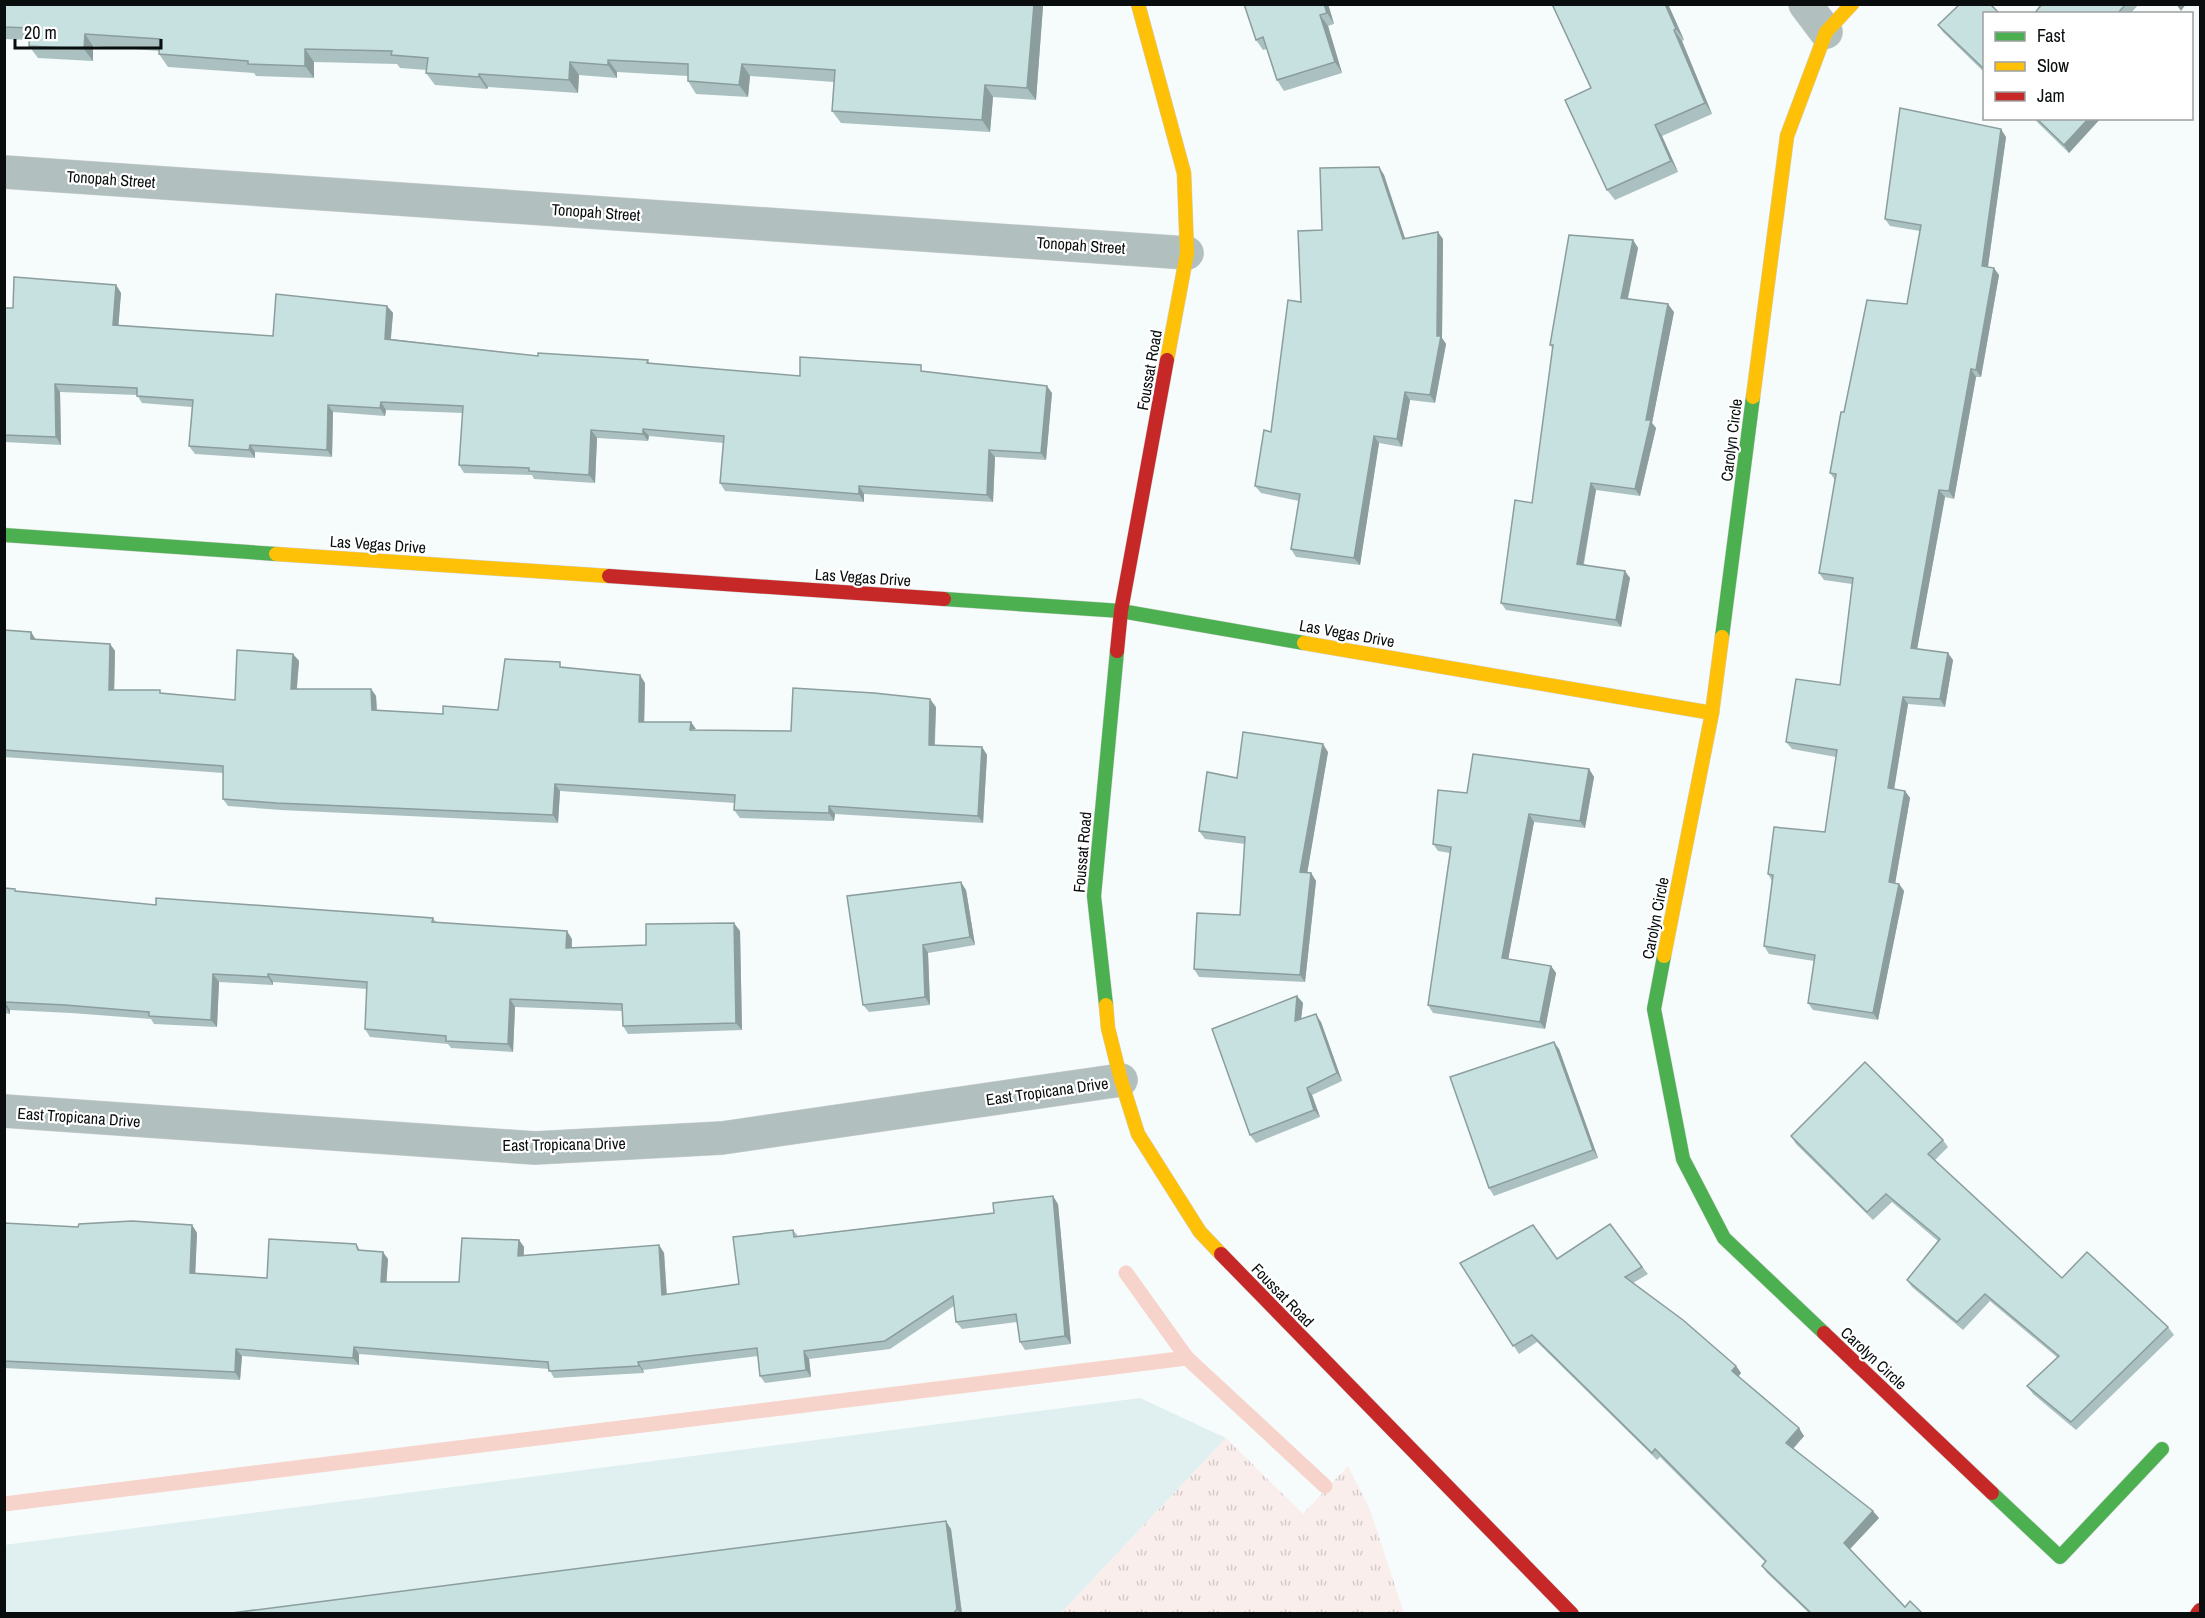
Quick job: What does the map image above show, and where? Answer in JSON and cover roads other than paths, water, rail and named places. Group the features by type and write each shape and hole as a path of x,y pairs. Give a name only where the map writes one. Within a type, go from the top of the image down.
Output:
{"street":[{"name":"Foussat Road","path":"1138,4 1184,173 1187,253 1121,611 1094,896 1108,1028 1121,1080 1138,1134 1200,1232 1572,1614"},
{"path":"1805,4 1826,32"},
{"name":"Carolyn Circle","path":"1852,4 1826,32 1787,136 1712,713 1654,1008 1683,1159 1724,1238 2060,1557 2162,1449"},
{"name":"Tonopah Street","path":"4,172 1187,253"},
{"name":"Las Vegas Drive","path":"4,535 1121,611 1712,713"},
{"name":"East Tropicana Drive","path":"4,1111 535,1148 722,1138 1121,1080"},
{"path":"2197,1614 2200,1610"}],"waterway":[{"path":"1126,1273 1187,1358 1325,1486"},
{"path":"4,1504 1187,1358"}]}
